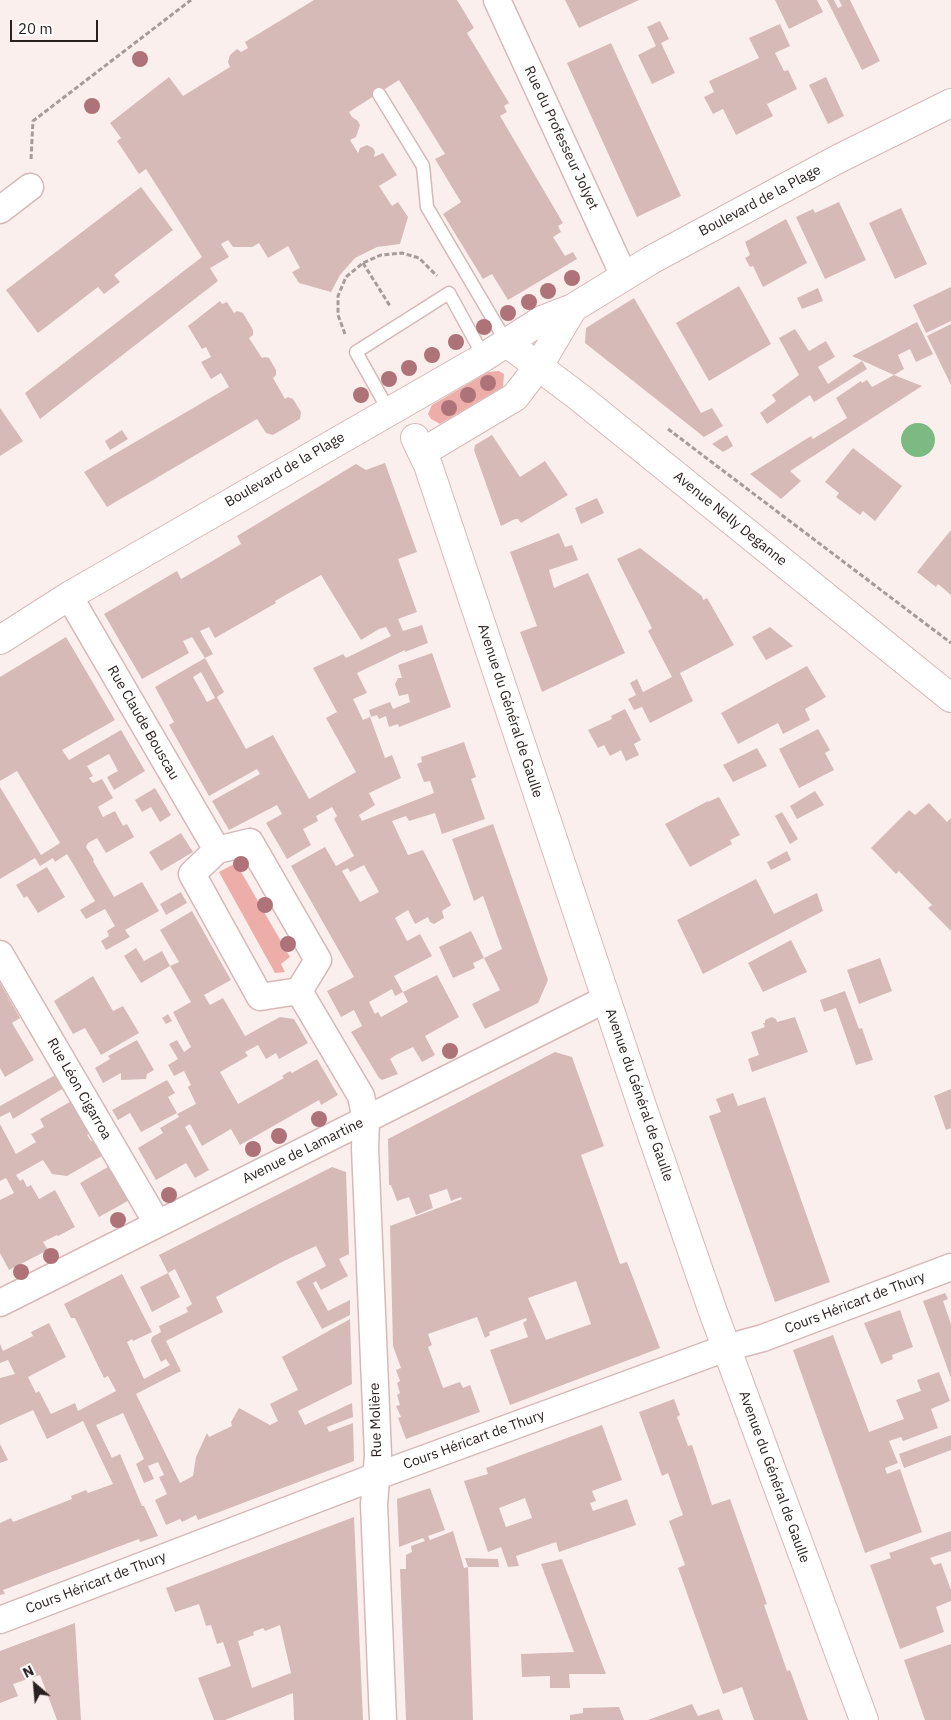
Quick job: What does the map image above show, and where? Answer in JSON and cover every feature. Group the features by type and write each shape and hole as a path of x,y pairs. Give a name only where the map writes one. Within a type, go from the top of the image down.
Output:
{"main road":[{"name":"Boulevard de la Plage","path":"0,640 69,596 508,343 542,320 573,308 624,276 838,159 951,103"},
{"name":"Boulevard de la Plage","path":"425,450 515,397 538,366 573,308"},
{"name":"Avenue Nelly Deganne","path":"508,343 579,397 951,698"},
{"name":"Avenue du Général de Gaulle","path":"398,407 425,450 606,999 726,1348 864,1720"}],"street":[{"name":"Rue du Professeur Jolyet","path":"497,0 624,276"},
{"path":"0,210 30,187"},
{"name":"Rue Claude Bouscau","path":"69,596 217,850"},
{"path":"250,842 318,960 299,991 260,997 192,874 217,850 250,842"},
{"name":"Rue Léon Cigarroa","path":"0,954 157,1223"},
{"path":"299,991 361,1096 366,1120"},
{"name":"Avenue de Lamartine","path":"0,1303 606,999"},
{"name":"Rue Molière","path":"366,1120 365,1148 378,1455 374,1504 383,1720"},
{"name":"Cours Héricart de Thury","path":"0,1620 377,1476 726,1348 763,1338 951,1267"}],"lane":[{"path":"378,94 423,166 427,206 508,343"},
{"path":"398,407 356,352 449,293 484,357"}],"path":[{"path":"30,187 33,121 192,0"},
{"path":"356,352 343,330 338,315 338,296 346,277 363,262 381,254 402,253 419,258 433,271 449,293"},
{"path":"363,262 401,324"},
{"path":"662,425 951,643"}],"shaded area":[{"path":"499,371 504,374 503,387 440,424 431,419 428,414 432,405 488,372"},
{"path":"918,423 925,424 930,428 934,433 934,447 930,452 925,456 918,457 911,456 906,452 902,447 901,440 902,433 906,428 911,424"},
{"path":"236,863 290,957 281,964 285,972 275,973 219,872"}],"building":[{"path":"314,0 457,0 474,28 467,33 509,103 504,106 507,112 500,116 563,223 558,226 561,232 553,237 565,256 573,252 577,259 508,300 492,274 483,279 443,214 461,202 435,159 445,154 399,80 349,112 360,125 356,137 350,140 358,153 360,148 367,145 373,148 375,152 374,157 383,153 397,175 379,186 392,206 398,202 408,217 400,244 377,247 355,258 340,275 331,292 299,283 292,272 300,268 288,246 268,258 259,243 252,247 233,247 228,240 221,244 229,257 210,268 218,281 40,419 25,393 202,257 146,169 139,174 117,141 121,138 110,123 169,77 183,96 230,67 228,62 230,55 237,49 241,52 248,48 245,42"},
{"path":"565,0 639,0 579,28"},
{"path":"775,0 817,0 823,12 789,29"},
{"path":"827,0 834,0 838,8 842,6 839,0 850,0 880,61 862,70"},
{"path":"660,21 669,39 661,43 675,73 652,84 638,55 656,46 647,27"},
{"path":"780,24 790,46 775,53 784,71 788,70 797,89 767,104 773,116 736,135 723,109 713,114 704,97 714,92 709,81 759,58 749,38"},
{"path":"611,43 681,196 637,217 567,63"},
{"path":"826,77 844,116 828,124 809,85"},
{"path":"141,187 173,230 114,275 120,282 104,294 98,287 38,333 6,290"},
{"path":"839,202 866,260 825,279 796,217 813,209 815,213"},
{"path":"901,208 927,264 895,279 869,223"},
{"path":"786,219 807,263 763,287 753,266 750,267 745,258 750,255 745,242"},
{"path":"739,286 771,344 709,381 676,323"},
{"path":"951,287 951,321 926,333 913,305"},
{"path":"818,288 823,301 802,309 797,298"},
{"path":"634,298 701,413 712,408 723,426 704,437 585,343 586,328"},
{"path":"220,301 222,304 227,302 234,313 237,311 243,313 253,330 253,335 249,338 262,358 269,358 276,370 276,375 273,378 285,399 288,397 293,399 301,412 300,419 273,435 266,433 257,419 107,507 84,472 229,387 221,373 211,379 201,362 211,357 206,347 202,349 188,326"},
{"path":"917,322 933,354 916,362 910,349 898,355 904,369 894,375 852,356"},
{"path":"951,324 951,385 927,336"},
{"path":"795,329 809,351 826,341 835,357 818,367 828,384 862,361 867,369 814,402 810,395 767,424 760,413 776,401 772,395 799,375 779,338"},
{"path":"894,375 922,386 790,471 801,481 781,499 750,474 811,436 813,439 847,418 836,398 861,381 862,383 867,380 872,387"},
{"path":"0,408 23,441 0,456"},
{"path":"122,430 128,439 110,450 105,441"},
{"path":"492,435 520,477 545,461 568,495 521,523 518,519 515,519 501,526 474,450 475,445"},
{"path":"727,435 733,446 723,452 712,444"},
{"path":"853,448 902,486 875,521 863,511 860,515 836,497 839,493 825,482"},
{"path":"385,463 417,552 398,559 417,612 398,619 403,631 422,625 428,643 405,652 405,650 357,673 367,693 353,699 363,720 370,717 385,758 392,755 401,778 369,793 375,805 359,815 362,821 434,793 430,781 424,782 417,764 422,762 421,757 464,742 476,777 471,779 485,819 442,834 435,813 409,821 406,816 392,821 408,855 423,850 451,905 442,911 444,918 434,924 430,922 428,917 415,924 408,910 395,918 407,941 420,934 432,956 394,976 403,992 437,975 459,1017 425,1036 435,1055 422,1062 413,1047 396,1055 390,1059 398,1074 382,1080 351,1032 362,1026 354,1010 341,1017 327,991 354,977 291,866 325,847 336,866 354,856 334,819 337,816 332,807 316,816 318,821 303,829 311,845 287,859 266,823 282,814 277,805 229,830 212,801 260,774 257,769 209,796 169,725 174,722 155,687 205,658 192,637 183,641 189,653 142,679 104,614 177,571 181,579 241,544 237,536 356,464 366,470","holes":["321,575 361,640 386,627 391,636 346,658 343,654 313,668 337,712 326,718 356,772 309,799 273,735 246,749 217,697 224,692 205,658 213,654 200,631 209,627 215,638","201,672 215,698 207,702 193,677","364,865 379,892 360,902 342,871 348,868 350,872","392,989 395,996 403,992 408,1002 381,1017 378,1012 375,1014 369,1002"]},
{"path":"597,498 604,513 581,524 575,508"},
{"path":"951,530 951,595 938,584 936,587 917,572"},
{"path":"559,533 565,547 572,545 578,560 549,570 554,588 588,573 625,653 542,692 520,632 537,626 510,552"},
{"path":"640,548 702,596 703,600 707,598 734,645 680,673 693,701 650,723 642,707 634,710 628,699 636,695 630,683 637,679 643,692 672,677 648,631 652,628 617,559"},
{"path":"770,627 793,646 766,660 752,637"},
{"path":"66,637 115,720 62,750 69,760 121,730 145,771 114,790 107,777 118,771 109,754 87,766 93,776 89,778 93,783 102,779 113,798 98,807 103,817 115,811 123,826 127,824 134,837 106,853 97,838 88,843 86,847 114,897 142,882 159,911 125,930 130,937 106,950 101,941 109,936 107,931 115,926 105,909 86,919 80,910 95,901 67,854 55,862 53,858 40,866 35,858 0,879 0,787 41,855 60,843 17,771 0,781 0,677"},
{"path":"432,653 451,707 399,727 398,724 389,727 386,716 379,719 377,715 371,717 369,710 390,702 393,709 410,702 408,694 399,696 395,684 398,678 402,678 398,665"},
{"path":"807,666 826,697 805,709 810,720 783,734 778,723 738,744 721,713"},
{"path":"625,709 641,740 634,744 639,755 626,761 621,750 610,756 604,745 598,748 588,730 612,719 611,716"},
{"path":"818,729 830,750 825,753 834,770 799,788 779,749"},
{"path":"757,748 767,766 733,782 723,765"},
{"path":"155,788 171,815 160,822 151,807 142,812 135,800"},
{"path":"815,791 824,805 797,819 790,806"},
{"path":"719,797 740,835 730,840 732,844 690,867 665,824"},
{"path":"929,803 947,822 951,818 951,931 928,908 932,905 899,871 896,874 871,848 909,810 915,815"},
{"path":"782,812 798,839 790,844 775,816"},
{"path":"493,824 548,980 538,1003 485,1029 472,1004 500,990 484,958 502,949 483,896 474,901 452,839"},
{"path":"181,833 193,852 161,871 149,852"},
{"path":"787,851 791,860 771,870 767,862"},
{"path":"47,867 65,897 38,913 27,896 24,898 16,885"},
{"path":"756,879 774,914 817,893 823,911 703,974 677,920"},
{"path":"181,892 187,903 166,915 160,904"},
{"path":"192,911 231,980 204,995 210,1005 223,998 245,1036 280,1017 294,1019 308,1043 279,1059 276,1053 266,1059 258,1045 245,1052 248,1056 220,1072 238,1104 284,1078 282,1076 290,1071 292,1073 317,1059 338,1095 321,1105 319,1100 240,1145 231,1129 202,1146 190,1124 185,1127 209,1170 195,1178 186,1163 156,1180 138,1148 163,1133 160,1128 179,1117 177,1114 196,1104 188,1087 191,1085 184,1071 174,1076 168,1065 178,1059 169,1044 177,1040 184,1052 191,1047 173,1012 191,1002 170,966 179,962 160,930"},
{"path":"471,931 484,958 473,963 475,968 453,978 439,947"},
{"path":"791,940 807,972 763,992 748,963"},
{"path":"136,948 144,961 162,951 170,966 141,983 124,956"},
{"path":"880,958 892,991 859,1004 847,970"},
{"path":"93,976 113,1011 123,1006 139,1033 101,1055 85,1028 73,1034 54,1001"},
{"path":"0,983 20,1018 12,1023 34,1060 5,1077 0,1068"},
{"path":"845,991 859,1029 862,1028 873,1060 856,1065 836,1008 824,1012 820,1000"},
{"path":"168,1014 172,1021 166,1024 162,1018"},
{"path":"772,1017 777,1022 795,1017 808,1052 752,1072 748,1059 759,1055 751,1032 765,1027 763,1023 765,1023 765,1020"},
{"path":"137,1040 154,1070 147,1074 146,1079 121,1080 121,1073 103,1083 95,1068 110,1059 108,1056"},
{"path":"555,1052 572,1057 604,1146 581,1155 620,1264 627,1262 660,1348 510,1405 490,1350 528,1337 523,1323 527,1320 526,1318 489,1332 490,1335 485,1338 477,1317 428,1334 432,1345 428,1347 443,1388 460,1382 463,1388 470,1385 480,1412 406,1439 398,1418 401,1417 396,1406 400,1405 397,1395 400,1393 397,1383 400,1381 396,1370 401,1368 393,1346 390,1226 462,1199 461,1197 451,1201 447,1189 429,1195 433,1208 416,1215 409,1197 397,1201 391,1185 389,1185 388,1139","holes":["576,1281 591,1324 546,1340 528,1298"]},
{"path":"59,1073 67,1086 13,1119 10,1112 0,1117 0,1106"},
{"path":"167,1080 175,1093 168,1097 177,1113 141,1132 130,1113 118,1120 112,1110"},
{"path":"951,1089 951,1128 946,1130 934,1096"},
{"path":"733,1093 738,1106 765,1097 830,1282 775,1302 709,1116 721,1112 716,1099"},
{"path":"75,1099 94,1131 87,1135 91,1141 97,1137 107,1153 67,1176 52,1174 43,1160 16,1175 20,1181 23,1179 27,1187 31,1185 39,1199 55,1190 75,1227 43,1242 48,1250 9,1270 0,1253 0,1200 14,1193 6,1178 0,1181 0,1124 16,1154 36,1142 31,1134 44,1127 40,1119"},
{"path":"113,1164 133,1198 99,1217 80,1183"},
{"path":"332,1167 346,1172 349,1254 339,1259 348,1276 321,1290 316,1281 313,1283 328,1311 350,1300 350,1315 322,1329 296,1282 326,1266 316,1246 216,1297 223,1312 166,1341 181,1371 136,1394 180,1483 193,1476 196,1457 207,1433 209,1437 232,1426 231,1422 239,1408 270,1425 278,1421 270,1404 298,1390 282,1357 350,1319 352,1384 298,1411 305,1425 352,1403 353,1417 327,1427 329,1432 353,1423 354,1461 198,1520 196,1515 182,1522 180,1519 166,1525 155,1500 167,1494 159,1477 164,1475 158,1462 148,1466 154,1479 144,1483 136,1464 144,1459 123,1413 96,1425 112,1458 120,1454 142,1506 144,1506 158,1536 140,1542 139,1539 3,1590 5,1594 0,1595 0,1523 11,1518 13,1522 72,1499 71,1496 86,1490 88,1493 113,1484 83,1421 47,1439 33,1410 0,1425 0,1378 15,1374 8,1360 0,1363 0,1344 3,1351 33,1336 31,1332 49,1323 66,1357 28,1377 36,1393 39,1391 51,1414 75,1403 78,1411 116,1391 108,1376 104,1378 75,1318 71,1318 64,1304 122,1274 152,1332 127,1342 144,1379 170,1365 166,1359 161,1362 151,1341 152,1337 161,1332 159,1326 188,1312 186,1308 192,1304 175,1269 168,1273 159,1255"},
{"path":"168,1273 180,1297 152,1312 140,1287"},
{"path":"945,1293 948,1299 943,1301 951,1324 951,1378 923,1301"},
{"path":"900,1310 913,1347 892,1355 893,1359 881,1364 864,1323"},
{"path":"833,1335 869,1432 904,1419 896,1400 921,1391 917,1380 939,1372 950,1401 931,1409 938,1428 903,1441 901,1437 889,1441 898,1463 885,1468 887,1474 900,1469 922,1532 865,1553 793,1350"},
{"path":"674,1399 680,1415 677,1417 688,1446 692,1445 712,1505 730,1499 767,1604 764,1605 787,1671 790,1670 808,1720 754,1720 742,1687 723,1694 678,1568 685,1565 669,1521 683,1515 668,1473 662,1476 639,1412"},
{"path":"602,1425 622,1480 592,1491 596,1501 590,1503 593,1511 627,1499 636,1525 559,1552 556,1542 516,1556 519,1566 508,1567 501,1547 488,1552 464,1481 488,1474 486,1468","holes":["525,1498 532,1518 506,1527 499,1508"]},
{"path":"951,1435 951,1450 904,1468 899,1454"},
{"path":"0,1444 8,1460 0,1463"},
{"path":"430,1488 445,1530 428,1536 430,1540 453,1531 464,1568 468,1567 473,1720 406,1720 400,1569 406,1569 406,1555 412,1552 411,1546 425,1541 423,1538 399,1547 397,1499"},
{"path":"354,1517 363,1720 294,1720 293,1693 225,1720 214,1720 198,1678 231,1666 223,1642 217,1644 211,1625 206,1626 199,1604 175,1612 166,1588","holes":["280,1625 291,1673 252,1688 238,1641 254,1635 253,1632 263,1628 265,1631"]},
{"path":"951,1531 951,1551 930,1558 934,1565 941,1563 951,1590 951,1601 936,1607 944,1632 900,1649 870,1565 891,1558 889,1553"},
{"path":"465,1558 498,1559 499,1567 468,1567"},
{"path":"562,1559 606,1674 569,1674 570,1688 550,1688 550,1676 522,1677 521,1654 574,1652 541,1564"},
{"path":"75,1623 81,1720 57,1720 40,1675 13,1684 18,1696 0,1703 0,1651"},
{"path":"951,1644 951,1720 925,1720 904,1660"},
{"path":"692,1704 698,1716 719,1709 723,1720 648,1720"},
{"path":"619,1707 624,1720 570,1720 570,1715 583,1713 583,1708"}]}
